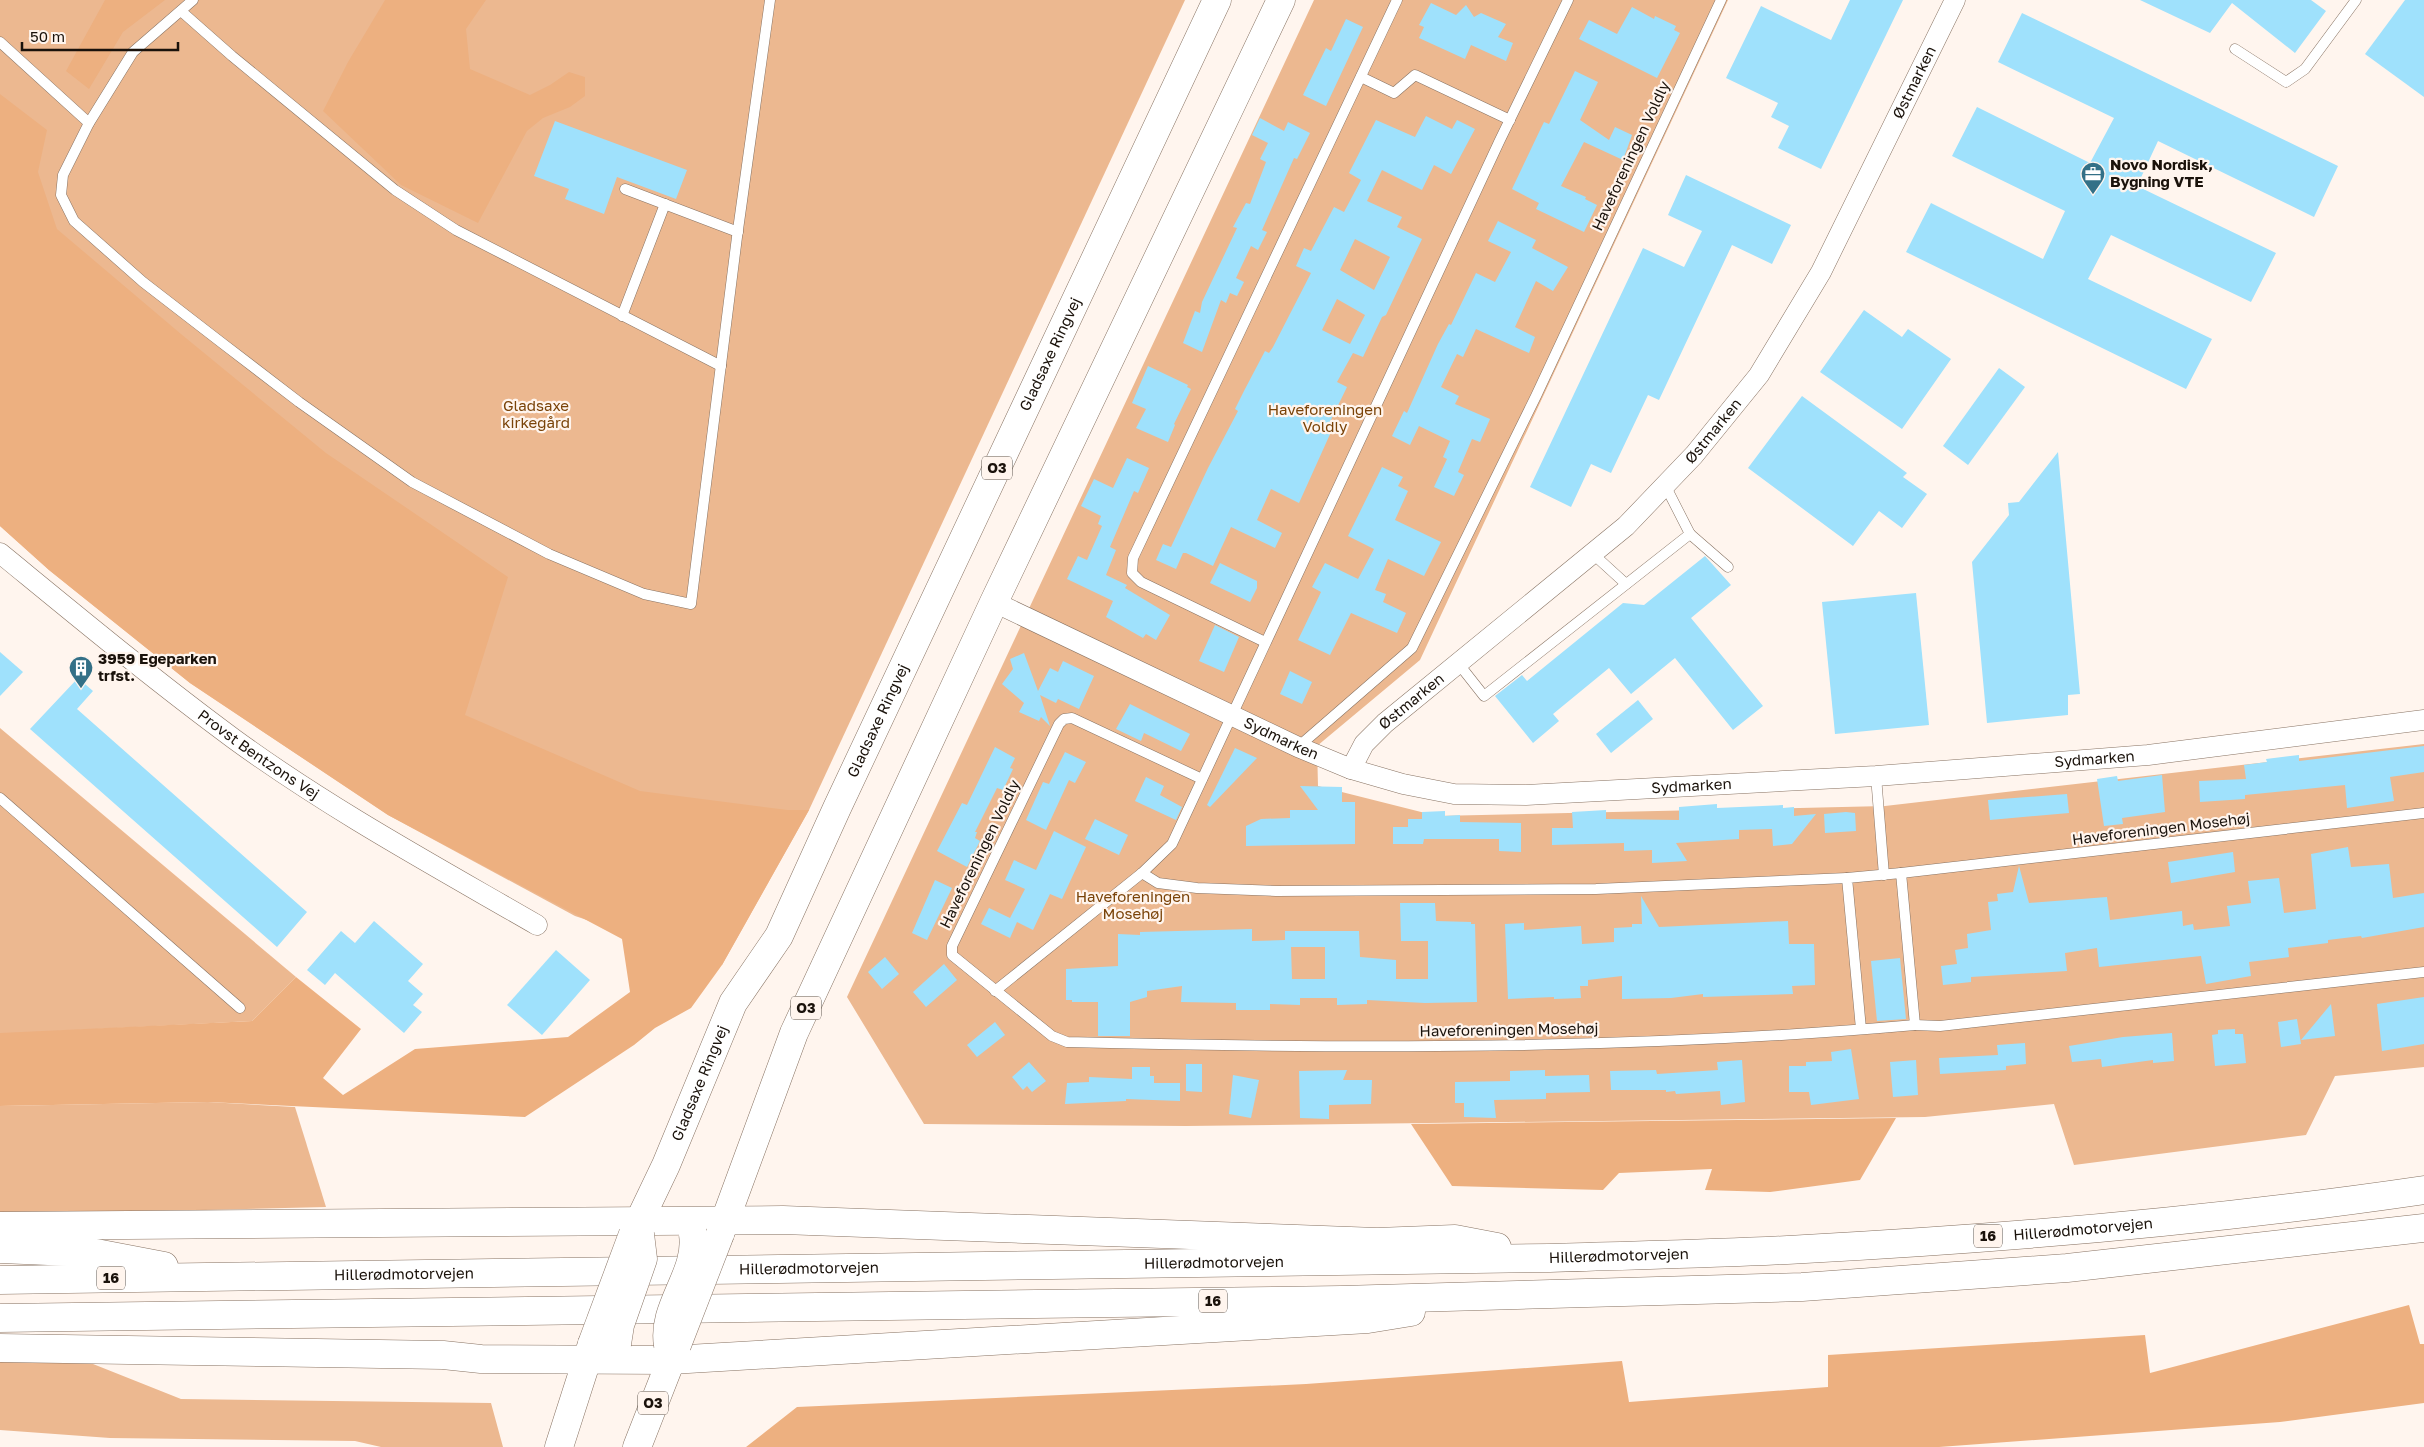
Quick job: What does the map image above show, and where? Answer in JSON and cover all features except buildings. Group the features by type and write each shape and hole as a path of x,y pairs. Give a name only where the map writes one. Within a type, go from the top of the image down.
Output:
{"main road":[{"name":"Gladsaxe Ringvej","path":"637,1230 733,1004 779,936 1217,0"},
{"name":"O3","path":"637,1447 672,1350 723,1227 794,1034 994,602 1281,0"},
{"name":"Hillerødmotorvejen","path":"0,1280 1550,1258 1805,1249 2058,1231 2314,1206 2424,1190"},
{"path":"0,1226 637,1230 723,1227 783,1220 1377,1242 1455,1239 1550,1258"},
{"path":"672,1350 666,1330 693,1256 691,1227"},
{"name":"16","path":"0,1318 1497,1297 1802,1287 2057,1269 2424,1228"},
{"path":"560,1447 604,1352 620,1325 643,1258 637,1230"},
{"path":"0,1249 96,1253 222,1277"},
{"path":"0,1348 442,1354 481,1359 1368,1319 1497,1297"}],"street":[{"name":"Østmarken","path":"1351,768 1364,744 1385,723 1626,526 1694,456 1759,375 1817,279 1955,0"},
{"name":"Provst Bentzons Vej","path":"0,553 99,634 236,740 347,814 537,925"},
{"name":"Sydmarken","path":"994,602 1298,746 1351,768 1403,784 1454,794 1526,794 1876,776 2148,754 2424,720"}],"lane":[{"path":"193,0 133,52 89,123 63,175 61,195 74,221 143,282 299,402 412,482 549,554 644,594 691,604 738,232 770,0"},
{"path":"1265,642 1141,582 1132,573 1133,558 1397,0"},
{"path":"994,990 1142,874 1172,844 1265,642 1568,0"},
{"name":"Haveforeningen Voldly","path":"1298,746 1412,648 1532,404 1721,0"},
{"path":"2235,49 2286,82 2305,69 2356,0"},
{"path":"181,11 232,56 417,206 456,230 721,366"},
{"path":"0,42 89,123"},
{"path":"1361,77 1394,93 1415,75 1510,120"},
{"path":"626,189 738,232"},
{"path":"622,316 665,204"},
{"path":"1665,485 1690,534 1728,566"},
{"path":"1458,663 1484,696 1690,534"},
{"path":"1592,553 1626,584"},
{"name":"Haveforeningen Voldly","path":"994,990 956,960 952,955 952,946 1059,724 1064,719 1072,718 1202,779"},
{"path":"1876,776 1884,875"},
{"path":"0,798 240,1008"},
{"name":"Haveforeningen Mosehøj","path":"1142,874 1158,883 1180,886 1276,891 1596,890 1884,875 2424,813"},
{"path":"1901,873 1915,1025"},
{"path":"1847,878 1861,1030"},
{"name":"Haveforeningen Mosehøj","path":"994,990 1052,1036 1067,1042 1298,1048 1470,1047 1737,1038 1915,1025 1940,1026 2424,972"}],"green space":[{"name":"Gladsaxe kirkegård","path":"0,0 1185,0 809,810 722,965 575,916 388,815 190,683 49,570 0,526"},
{"name":"Haveforeningen Mosehøj","path":"1314,0 1728,0 1420,660 1317,746 1318,786 1437,816 1885,806 2424,744 2424,1067 2335,1076 2306,1135 2074,1165 2054,1104 1925,1117 1186,1126 924,1124 847,997"},
{"path":"0,728 296,977 252,1021 0,1034"},
{"path":"208,1102 295,1107 326,1207 0,1215 0,1106"},
{"path":"0,1359 83,1360 181,1399 491,1403 503,1447 381,1447 355,1441 110,1438 0,1430"}],"shaded area":[{"path":"105,0 165,0 123,32 89,89 66,71"},
{"path":"385,0 486,0 466,29 470,69 530,95 550,85 569,72 585,77 585,96 570,107 543,118 527,131 478,223 401,185 323,111 348,62"},
{"path":"0,94 47,130 38,172 57,229 326,453 508,577 465,715 640,791 788,810 809,810 722,965 691,1008 655,1028 634,1045 525,1117 208,1102 0,1106 0,1033 252,1021 296,977 361,1029 323,1078 343,1095 415,1049 568,1037 630,992 622,939 388,815 190,683 49,570 0,526"},
{"path":"1896,1118 1860,1180 1770,1192 1705,1190 1712,1169 1619,1173 1603,1190 1452,1186 1411,1124"},
{"path":"2409,1305 2420,1344 2424,1344 2424,1403 2280,1422 1939,1447 746,1447 797,1407 1306,1384 1622,1361 1629,1402 1828,1387 1828,1355 2145,1335 2150,1373"}],"place":[{"name":"Novo Nordisk, Bygning VTE","path":"2093,195"},
{"name":"3959 Egeparken trfst.","path":"81,689"}]}
